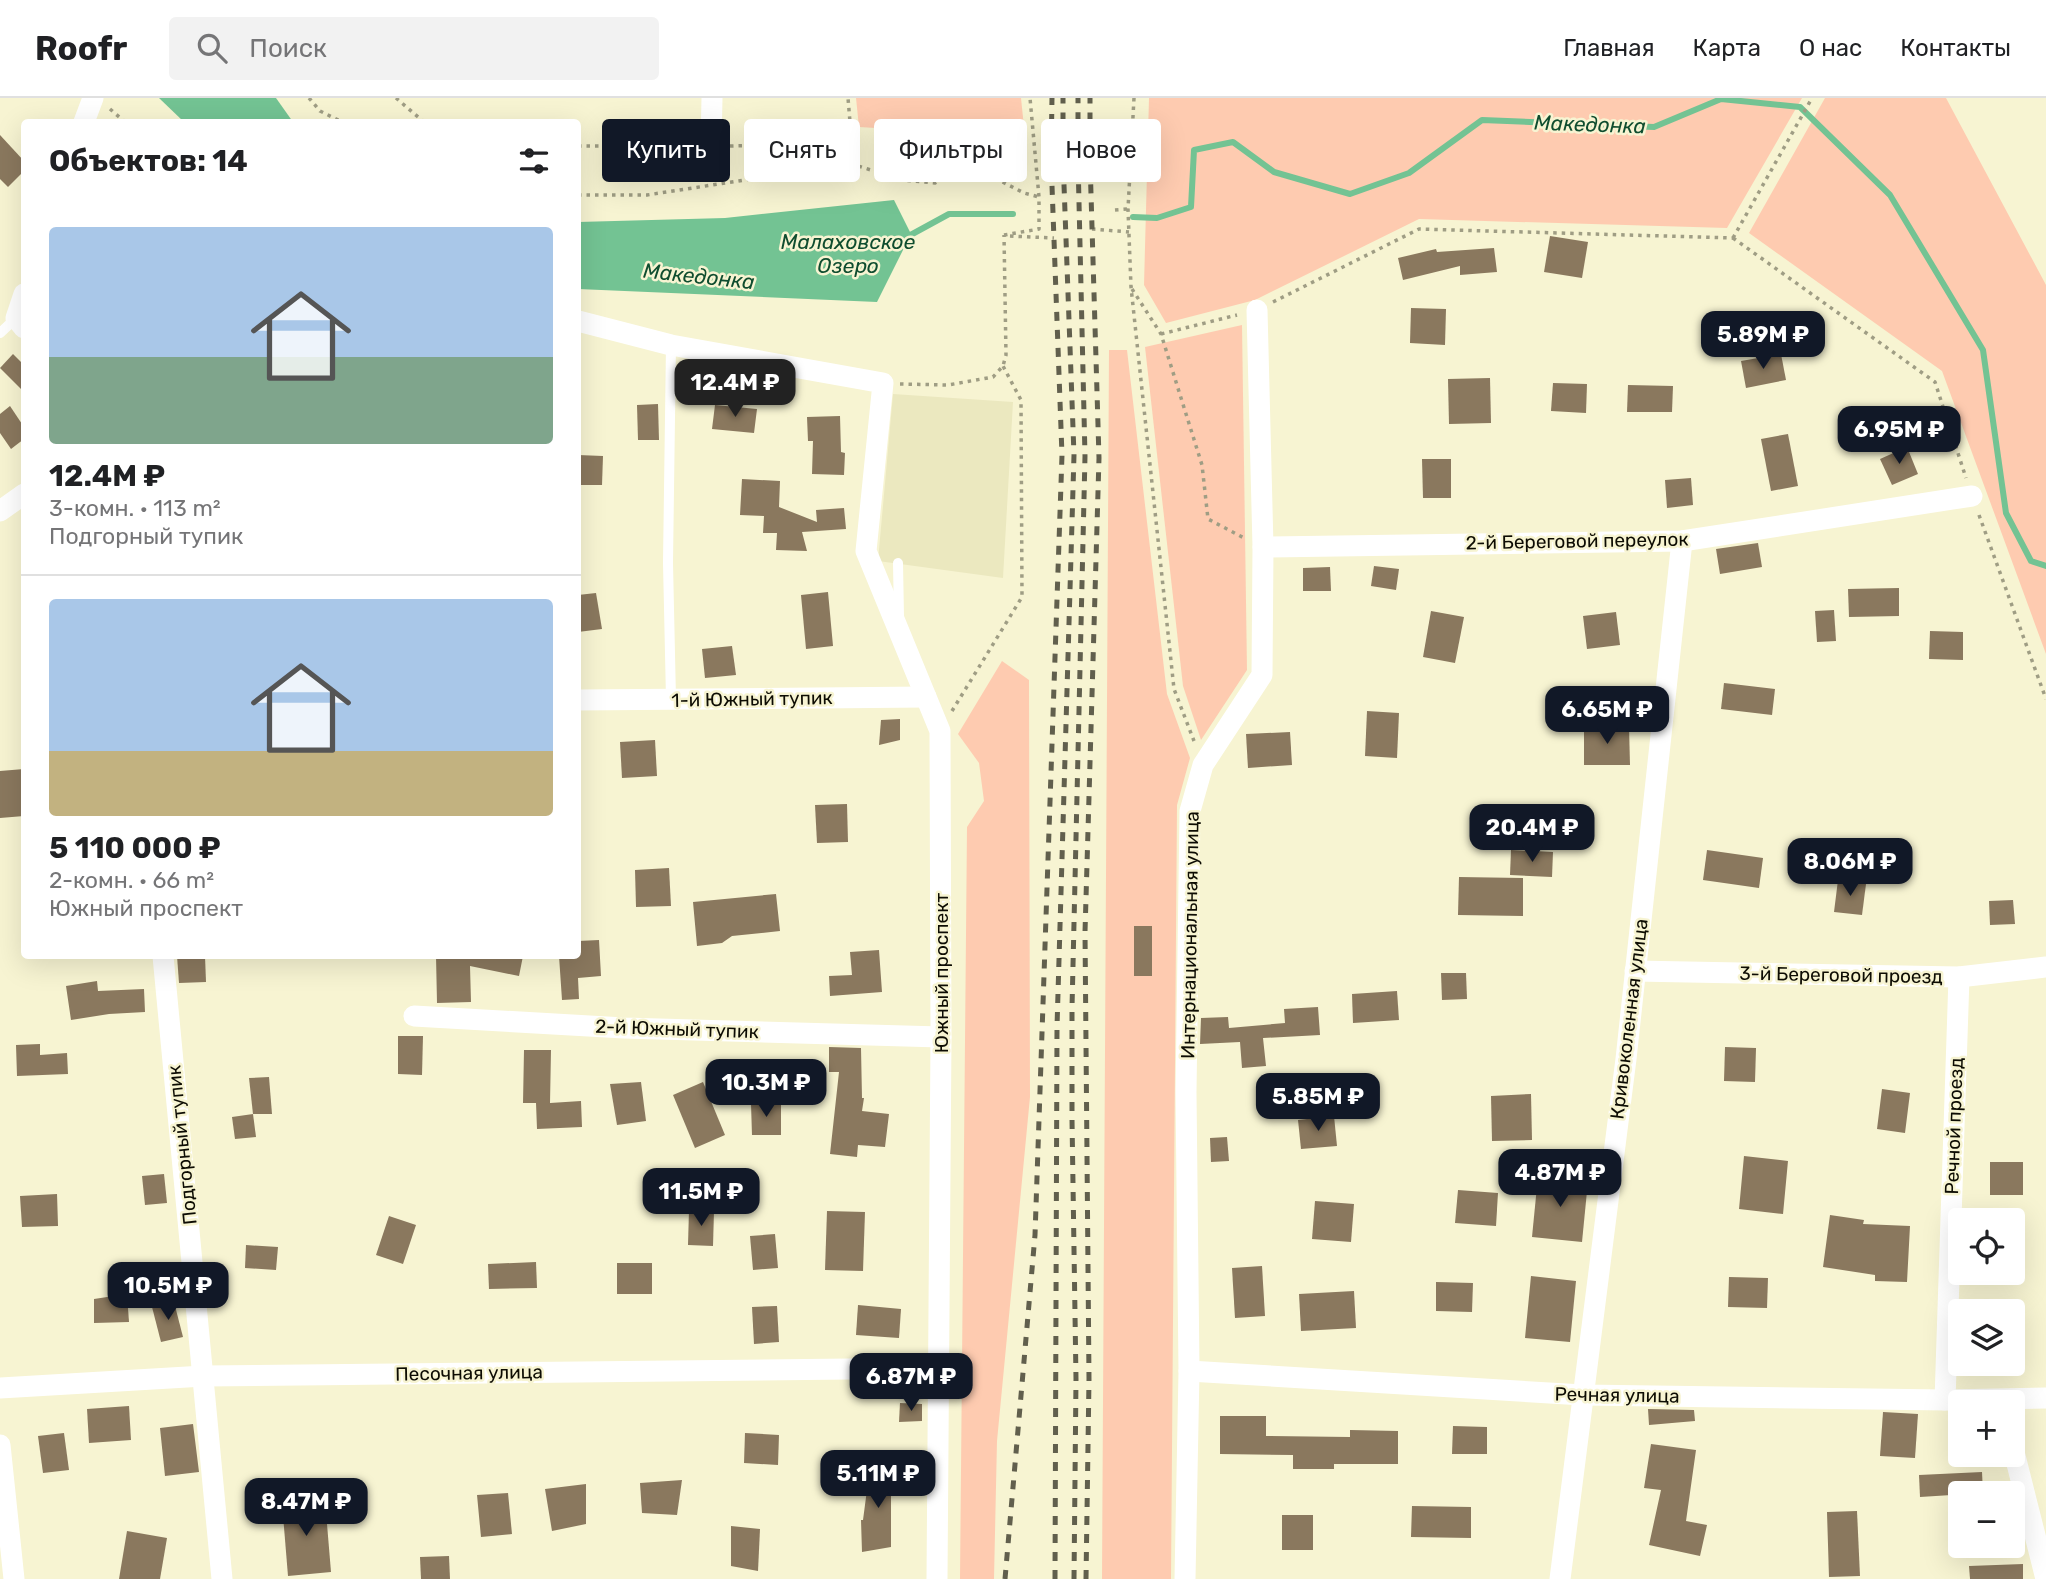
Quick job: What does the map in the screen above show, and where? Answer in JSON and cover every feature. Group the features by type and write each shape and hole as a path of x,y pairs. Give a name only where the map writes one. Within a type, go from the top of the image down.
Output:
{"street":[{"path":"86,119 93,98"},
{"path":"712,98 712,119"},
{"name":"Интернациональная улица","path":"1185,1579 1189,1371 1186,1092 1191,811 1203,765 1262,675 1263,547 1257,310"},
{"path":"581,322 671,345 883,383"},
{"name":"Южный проспект","path":"883,383 866,551 940,731 937,1579"},
{"path":"0,511 21,496"},
{"name":"2-й Береговой переулок","path":"1263,547 1682,541 1972,496"},
{"name":"Кривоколенная улица","path":"1560,1579 1636,971 1682,541"},
{"name":"1-й Южный тупик","path":"581,701 926,697"},
{"name":"Подгорный тупик","path":"163,959 222,1579"},
{"name":"3-й Береговой проезд","path":"1636,971 1959,977 2046,968"},
{"name":"Речной проезд","path":"1945,1400 1959,977"},
{"name":"2-й Южный тупик","path":"414,1016 624,1028 941,1037"},
{"name":"Песочная улица","path":"0,1388 204,1376 939,1368"},
{"name":"Речная улица","path":"1189,1371 1583,1395 1948,1400"},
{"name":"Речная улица","path":"2025,1399 2046,1398"},
{"path":"0,1445 14,1579"},
{"path":"2018,1467 2046,1579"}],"lane":[{"path":"0,332 20,323"},
{"path":"671,345 668,563 671,699"},
{"path":"898,564 899,630"}],"path":[{"path":"309,98 320,111 336,119"},
{"path":"396,98 421,119"},
{"path":"1004,235 1039,229 1039,197 1030,98"},
{"path":"1134,98 1128,209 1131,287 1174,689 1203,765"},
{"path":"1733,238 1812,98"},
{"path":"860,167 903,180 935,183 956,169 985,173 1024,193 1039,197"},
{"path":"581,195 648,195 744,180"},
{"path":"1115,210 1128,209"},
{"path":"1092,229 1129,232"},
{"path":"1161,334 1257,310 1419,229 1733,238 1935,382 1972,496 2046,699"},
{"path":"1004,235 1054,238"},
{"path":"883,383 948,385 993,377 1003,366 1006,355 1004,235"},
{"path":"1131,287 1161,334 1202,464 1208,519 1263,547"},
{"path":"940,731 1022,597 1021,400 1003,366"}],"shaded area":[{"path":"856,98 1021,98 1023,119 874,119 874,128 860,127"},
{"path":"1149,98 1802,98 1727,228 1419,219 1255,300 1166,323 1144,285 1147,182 1161,182 1161,119 1148,119"},
{"path":"1825,98 1946,98 2046,285 2046,654 1942,371 1749,233"},
{"path":"1242,325 1247,670 1201,740 1183,686 1145,347"},
{"path":"1109,350 1127,350 1167,694 1190,758 1177,805 1171,1579 1102,1579"},
{"path":"893,394 1013,402 1003,578 878,561"},
{"path":"1002,661 1029,680 1030,1097 997,1441 994,1579 960,1579 967,827 984,801 979,763 958,734"}],"water":[{"path":"159,98 276,98 291,119 181,119"},
{"name":"Малаховское Озеро","path":"894,200 911,234 877,302 581,289 581,222 725,218"}],"building":[{"path":"0,135 21,158 21,174 8,187 0,179"},
{"path":"1550,236 1588,242 1582,278 1544,272"},
{"path":"1494,248 1497,272 1460,275 1460,266 1403,280 1398,258 1436,249 1437,252"},
{"path":"1411,308 1446,309 1445,345 1410,343"},
{"path":"13,354 21,362 21,389 0,368"},
{"path":"1781,354 1786,380 1746,388 1741,361"},
{"path":"1490,378 1491,423 1449,424 1448,379"},
{"path":"1553,383 1587,384 1586,413 1551,411"},
{"path":"1628,385 1673,386 1672,412 1627,412"},
{"path":"658,404 659,440 638,440 637,405"},
{"path":"715,405 757,409 754,433 712,429"},
{"path":"10,406 21,422 21,441 11,449 0,433 0,414"},
{"path":"840,416 841,452 845,453 844,475 812,474 813,441 808,441 807,417"},
{"path":"1788,434 1798,486 1771,491 1761,439"},
{"path":"1907,447 1918,474 1892,485 1880,459"},
{"path":"581,455 603,456 602,485 581,485"},
{"path":"1422,459 1451,459 1451,498 1423,498"},
{"path":"1691,478 1693,505 1667,508 1665,480"},
{"path":"742,479 780,481 779,507 817,522 816,510 844,508 846,529 802,532 807,551 776,550 777,533 763,533 764,516 740,515"},
{"path":"1758,543 1762,567 1720,574 1716,549"},
{"path":"1374,566 1399,569 1396,590 1371,586"},
{"path":"1330,567 1331,591 1303,591 1303,568"},
{"path":"1899,588 1899,616 1849,617 1848,589"},
{"path":"828,592 833,646 806,649 801,595"},
{"path":"596,593 602,629 581,632 581,595"},
{"path":"1834,610 1836,641 1817,642 1815,611"},
{"path":"1431,611 1464,617 1455,663 1423,657"},
{"path":"1616,612 1620,645 1587,649 1583,616"},
{"path":"1930,631 1963,632 1963,660 1929,659"},
{"path":"732,646 736,675 705,678 702,649"},
{"path":"1724,683 1775,689 1772,715 1721,709"},
{"path":"1367,711 1399,713 1397,758 1365,756"},
{"path":"900,719 900,740 879,745 881,720"},
{"path":"1629,726 1630,765 1584,765 1584,727"},
{"path":"1290,732 1292,765 1248,768 1246,734"},
{"path":"655,740 657,776 622,778 620,742"},
{"path":"21,769 21,816 0,818 0,771"},
{"path":"847,804 848,842 817,843 815,805"},
{"path":"1483,812 1518,813 1517,837 1482,836"},
{"path":"1511,850 1553,852 1552,877 1510,875"},
{"path":"1707,850 1763,858 1759,888 1703,880"},
{"path":"669,868 671,906 636,907 635,870"},
{"path":"1459,877 1523,878 1523,916 1458,915"},
{"path":"1838,880 1866,884 1862,915 1834,912"},
{"path":"776,894 780,931 732,936 722,943 697,946 693,902"},
{"path":"2013,900 2015,924 1990,925 1989,901"},
{"path":"1134,926 1152,926 1152,976 1134,976"},
{"path":"599,940 601,976 578,978 579,999 562,1000 559,959 581,959 581,941"},
{"path":"879,950 882,992 830,996 829,976 852,975 850,952"},
{"path":"177,959 205,959 206,982 179,983"},
{"path":"436,959 522,959 519,976 470,966 471,1002 437,1003"},
{"path":"1441,973 1466,973 1467,999 1442,1000"},
{"path":"97,981 98,991 144,989 145,1012 71,1020 66,986"},
{"path":"1397,991 1399,1020 1353,1023 1352,994"},
{"path":"1318,1007 1320,1035 1263,1038 1266,1066 1242,1068 1240,1042 1200,1044 1201,1018 1228,1017 1229,1028 1285,1023 1284,1009"},
{"path":"398,1036 423,1036 422,1075 398,1074"},
{"path":"40,1044 40,1055 67,1053 68,1074 17,1076 16,1045"},
{"path":"829,1047 861,1048 864,1098 862,1111 889,1114 885,1147 858,1145 857,1157 830,1154 839,1072 829,1072"},
{"path":"1725,1047 1756,1048 1755,1082 1724,1081"},
{"path":"524,1050 551,1050 550,1103 581,1101 582,1127 537,1129 536,1103 523,1103"},
{"path":"269,1077 272,1114 253,1114 249,1078"},
{"path":"641,1082 646,1121 617,1125 610,1084"},
{"path":"703,1082 725,1135 695,1148 673,1095"},
{"path":"1882,1089 1910,1093 1905,1133 1877,1129"},
{"path":"1531,1094 1532,1140 1492,1141 1491,1096"},
{"path":"751,1104 781,1104 781,1135 752,1135"},
{"path":"253,1114 256,1137 235,1139 232,1117"},
{"path":"1334,1116 1337,1146 1301,1149 1298,1120"},
{"path":"1227,1137 1229,1161 1211,1162 1210,1138"},
{"path":"1744,1156 1788,1161 1783,1214 1739,1209"},
{"path":"1990,1162 2023,1162 2023,1195 1990,1195"},
{"path":"164,1174 167,1203 145,1205 142,1176"},
{"path":"1538,1176 1588,1181 1582,1242 1532,1237"},
{"path":"1458,1190 1498,1193 1496,1226 1455,1223"},
{"path":"57,1194 58,1226 22,1227 20,1196"},
{"path":"1315,1201 1354,1204 1351,1242 1312,1239"},
{"path":"689,1210 714,1211 713,1246 688,1245"},
{"path":"827,1211 865,1212 863,1271 825,1270"},
{"path":"1830,1215 1864,1220 1863,1224 1910,1226 1907,1282 1875,1281 1875,1275 1823,1267"},
{"path":"389,1216 416,1225 403,1264 376,1255"},
{"path":"775,1234 778,1268 753,1270 750,1236"},
{"path":"246,1245 278,1247 276,1270 245,1268"},
{"path":"536,1262 537,1288 489,1289 488,1264"},
{"path":"617,1263 652,1263 652,1294 617,1294"},
{"path":"1262,1266 1265,1316 1235,1318 1232,1268"},
{"path":"1531,1276 1576,1281 1570,1342 1525,1338"},
{"path":"1729,1277 1768,1278 1767,1308 1728,1307"},
{"path":"1436,1282 1473,1283 1472,1312 1436,1311"},
{"path":"1354,1291 1356,1328 1301,1331 1299,1294"},
{"path":"127,1294 129,1322 94,1323 94,1299"},
{"path":"174,1302 183,1337 161,1342 152,1307"},
{"path":"858,1305 901,1309 899,1338 856,1335"},
{"path":"777,1306 779,1342 754,1344 752,1307"},
{"path":"900,1403 922,1404 922,1421 899,1422"},
{"path":"129,1406 131,1440 89,1443 87,1409"},
{"path":"1648,1409 1694,1410 1695,1421 1649,1425"},
{"path":"1883,1412 1918,1414 1915,1458 1880,1456"},
{"path":"1220,1416 1266,1416 1266,1436 1350,1437 1350,1430 1398,1431 1398,1464 1334,1464 1334,1469 1293,1469 1293,1455 1220,1454"},
{"path":"193,1424 199,1472 165,1476 160,1428"},
{"path":"1453,1426 1487,1427 1487,1454 1452,1454"},
{"path":"64,1433 69,1470 43,1473 38,1436"},
{"path":"745,1433 779,1435 778,1465 744,1463"},
{"path":"1651,1444 1696,1450 1686,1521 1707,1525 1700,1556 1649,1545 1661,1490 1644,1488"},
{"path":"870,1467 894,1468 891,1547 862,1552 861,1520"},
{"path":"1982,1472 1982,1481 1948,1481 1948,1495 1920,1497 1919,1475"},
{"path":"682,1480 677,1515 642,1513 640,1483"},
{"path":"586,1484 586,1524 552,1531 545,1489"},
{"path":"508,1493 512,1534 481,1537 477,1495"},
{"path":"325,1500 331,1572 288,1576 282,1503"},
{"path":"1412,1506 1471,1507 1471,1538 1411,1537"},
{"path":"1857,1511 1860,1576 1829,1577 1827,1512"},
{"path":"1282,1515 1313,1515 1313,1550 1282,1550"},
{"path":"731,1526 760,1529 758,1571 731,1566"},
{"path":"127,1531 167,1538 160,1579 119,1579"},
{"path":"449,1556 450,1579 421,1579 420,1557"},
{"path":"2023,1564 2023,1579 1970,1579 1969,1566"}],"waterway":[{"name":"Македонка","path":"1133,217 1157,218 1191,207 1194,150 1233,142 1274,172 1350,194 1409,173 1482,120 1654,127 1721,99 1800,107 1890,195 1983,350 2006,513 2031,561 2046,566"},
{"name":"Македонка","path":"905,238 949,214 1013,214"}],"railway":[{"path":"1005,1579 1035,1235 1062,455 1051,159 1052,98"},
{"path":"1055,1579 1057,1027 1074,455 1063,98"},
{"path":"1074,1579 1076,1379 1072,1008 1085,456 1078,98"},
{"path":"1086,1579 1089,1379 1085,932 1099,458 1090,98"}]}
